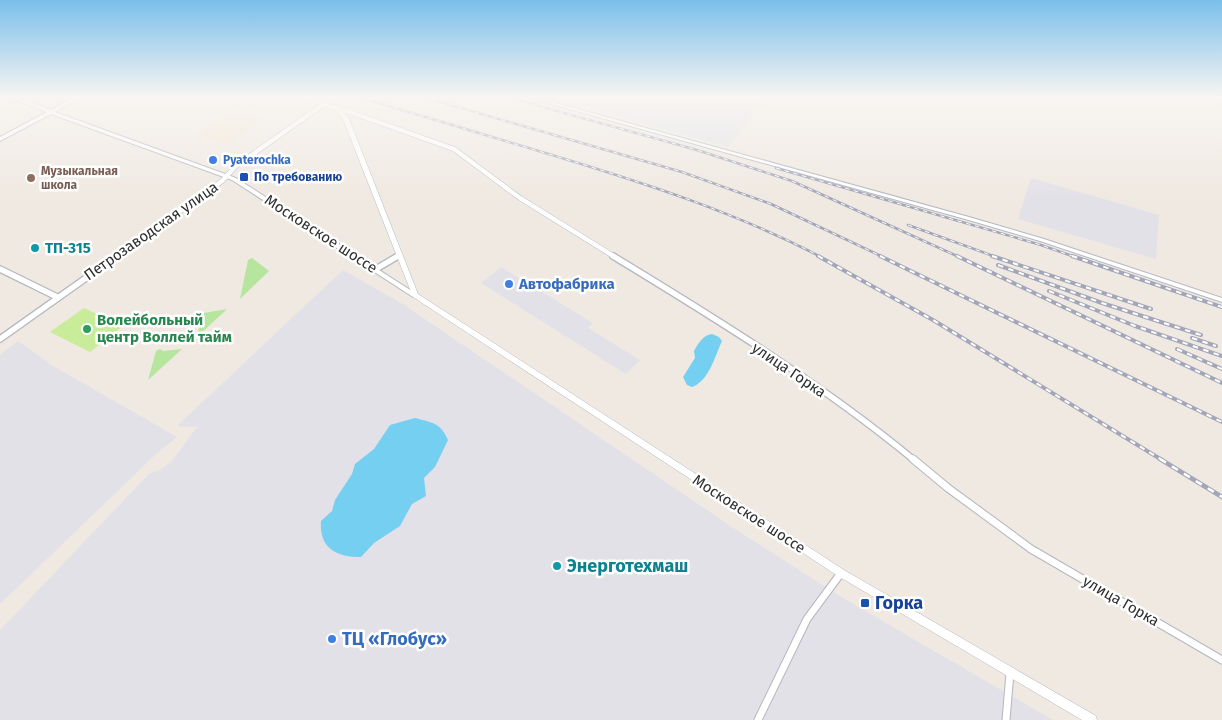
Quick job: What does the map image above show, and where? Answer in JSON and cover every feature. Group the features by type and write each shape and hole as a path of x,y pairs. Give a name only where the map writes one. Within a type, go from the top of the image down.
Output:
{"main road":[{"name":"Московское шоссе","path":"351,131 415,294 841,573 1010,674 1092,720"}],"street":[{"path":"0,139 14,131"},
{"name":"Московское шоссе","path":"102,131 226,176 252,190 415,294"},
{"name":"Петрозаводская улица","path":"0,339 216,185 256,152 286,131"},
{"name":"улица Горка","path":"404,131 443,144 454,150 520,198 706,313 874,427 948,488 1031,549 1222,660"},
{"path":"650,131 1042,240 1222,300"},
{"path":"376,269 399,255"},
{"path":"0,269 57,297"},
{"path":"758,720 807,619 841,573"},
{"path":"1006,720 1010,674"}],"shaded area":[{"path":"203,131 248,131 226,145 196,135"},
{"path":"669,131 740,131 728,147"},
{"path":"1031,178 1159,215 1156,259 1018,219"},
{"path":"501,267 593,323 588,328 640,360 626,374 481,283"},
{"path":"343,270 404,305 738,531 843,598 1053,720 0,720 0,630 149,474 160,470 172,461 197,427 177,426"},
{"path":"18,341 53,366 177,437 156,454 0,604 0,355"}],"green space":[{"path":"252,258 269,271 240,299 248,260"},
{"name":"Волейбольный центр Воллей тайм","path":"84,308 123,326 90,352 50,332"},
{"path":"227,309 196,338 204,313"},
{"path":"160,349 163,351 182,349 148,380 156,351"}],"water":[{"path":"712,334 719,337 722,341 711,367 698,384 692,387 687,385 683,377 695,358 694,351 703,338"},
{"path":"415,418 439,426 448,440 435,467 424,478 426,496 412,504 400,526 374,543 361,557 337,553 326,544 323,538 321,521 332,511 335,500 352,474 355,464 374,449 390,425"}],"railway":[{"path":"471,131 621,176 689,200 756,226 821,257"},
{"path":"539,131 682,172 771,204 883,257"},
{"path":"627,131 697,150 792,181 959,257"},
{"path":"776,168 1041,245 1075,257"},
{"path":"908,225 996,257"},
{"path":"818,256 933,320 1162,460"},
{"path":"880,256 1222,422"},
{"path":"957,256 1222,383"},
{"path":"992,256 1151,309"},
{"path":"1072,256 1222,307"},
{"path":"998,265 1102,303 1201,335"},
{"path":"1049,291 1135,326 1222,356"},
{"path":"1192,338 1216,346"},
{"path":"1177,349 1222,369"},
{"path":"1160,459 1222,497"}],"place":[{"name":"Pyaterochka","path":"213,160"},
{"name":"По требованию","path":"244,177"},
{"name":"Музыкальная школа","path":"31,178"},
{"name":"ТП-315","path":"35,248"},
{"name":"Автофабрика","path":"509,284"},
{"name":"Волейбольный центр Воллей тайм","path":"87,329"},
{"name":"Энерготехмаш","path":"557,566"},
{"name":"Горка","path":"865,603"},
{"name":"ТЦ «Глобус»","path":"332,639"}]}
